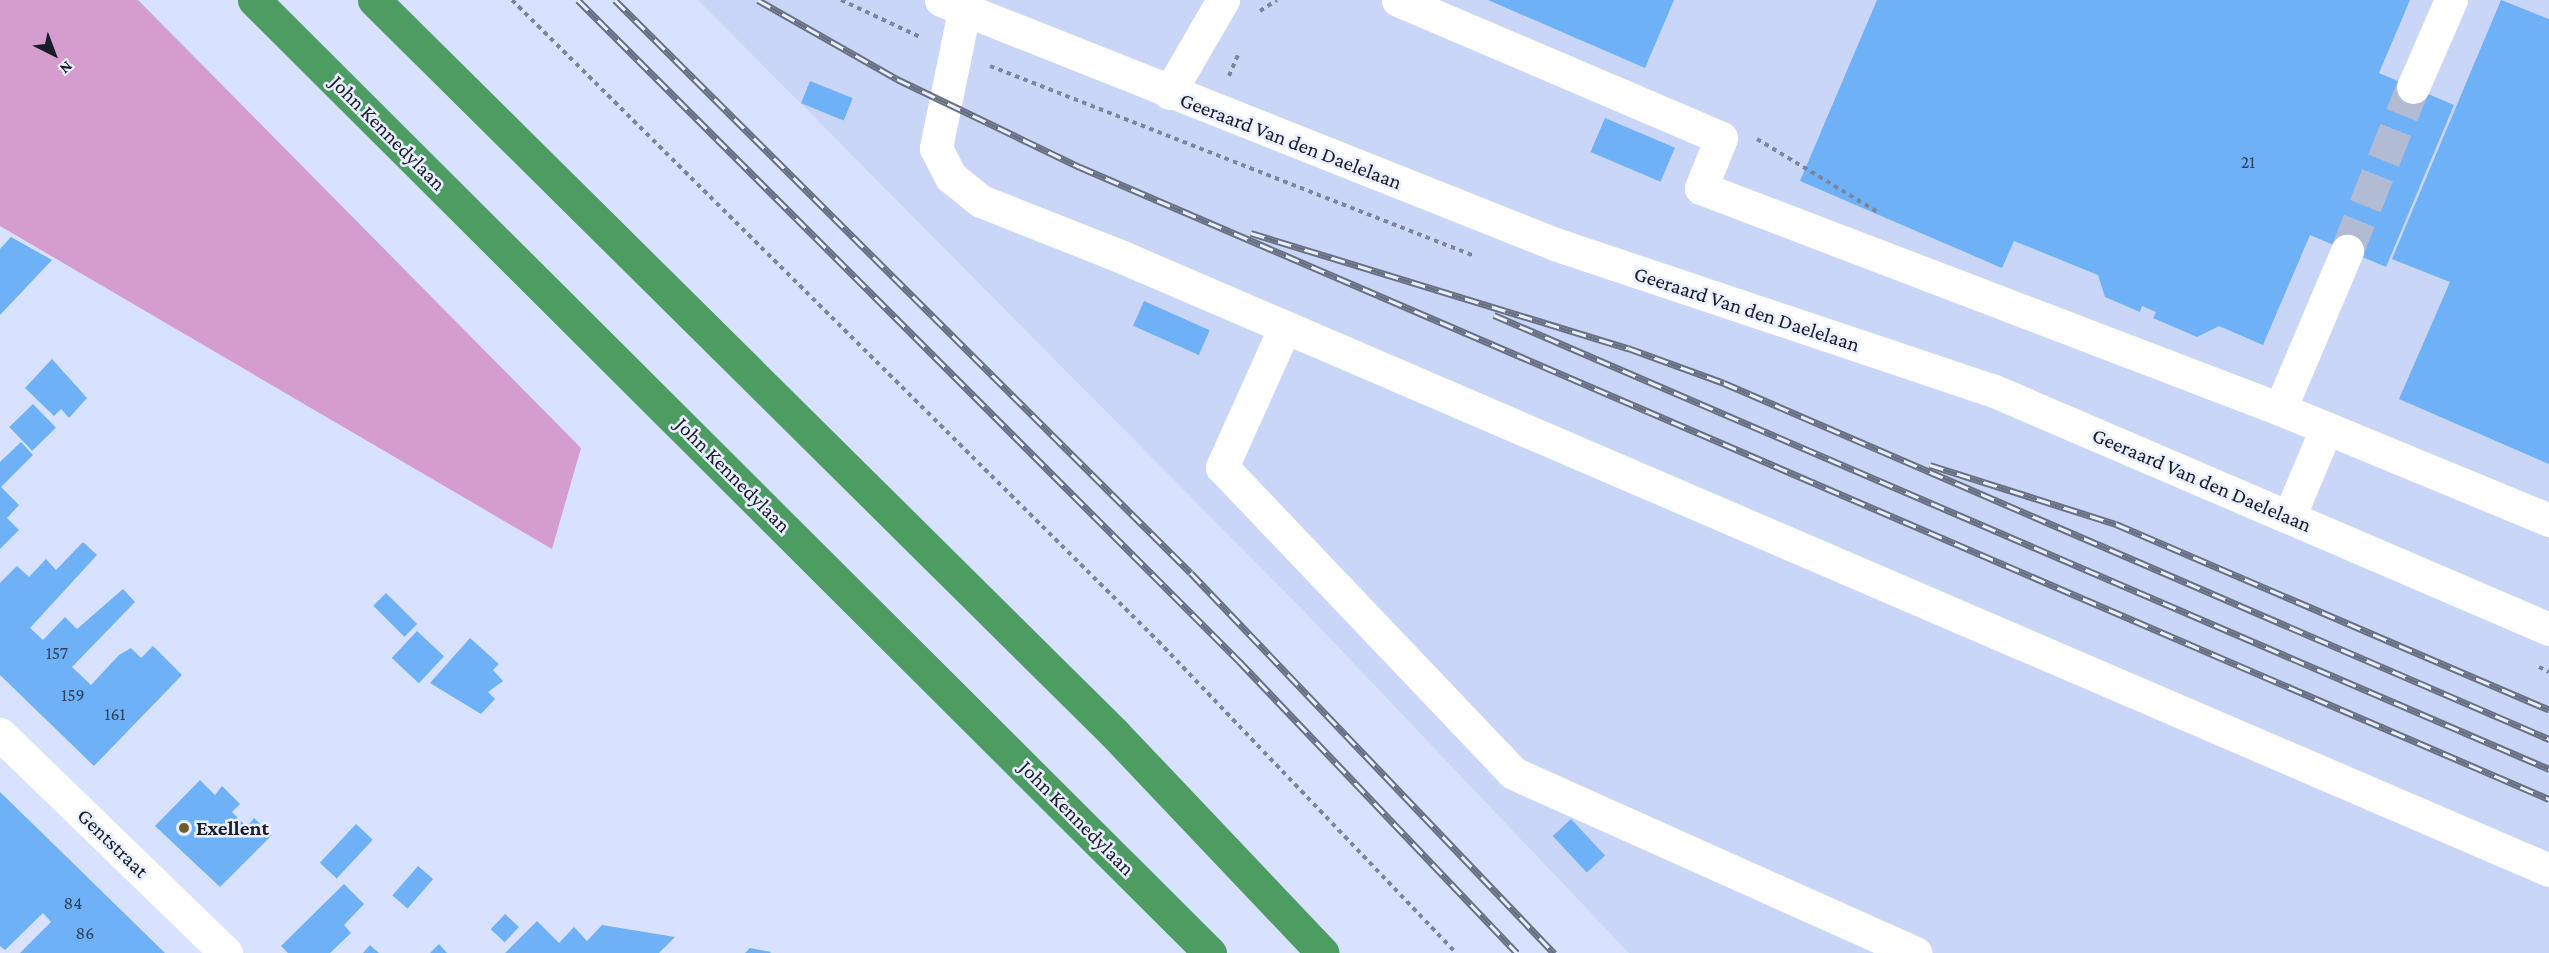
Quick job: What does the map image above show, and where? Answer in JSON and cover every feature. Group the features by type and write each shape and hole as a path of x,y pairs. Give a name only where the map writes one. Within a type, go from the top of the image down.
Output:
{"highway":[{"name":"John Kennedylaan","path":"254,0 1210,953"},
{"path":"374,0 1114,733 1323,953"}],"street":[{"path":"1169,93 1223,0"},
{"path":"1398,0 1721,138 1701,188 2280,409 2549,520"},
{"path":"2413,87 2451,0"},
{"path":"952,6 936,148 951,177 981,201 1285,327 2549,870"},
{"name":"Geeraard Van den Daelelaan","path":"952,6 1555,244 1992,390 2549,629"},
{"path":"2280,409 2347,251"},
{"path":"1285,327 1222,467 1514,773 1916,953"},
{"path":"2289,517 2326,429"},
{"name":"Gentstraat","path":"0,734 226,953"}],"path":[{"path":"512,0 1158,641 1456,953"},
{"path":"1256,18 1277,0"}],"shaded area":[{"path":"0,0 138,0 581,448 552,549 0,226"},
{"path":"698,0 2549,0 2549,953 1629,953 1301,608"}],"building":[{"path":"1488,0 1674,0 1645,68"},
{"path":"1877,0 2410,0 2379,73 2454,105 2386,267 2310,235 2263,345 2219,326 2197,337 2153,318 2156,312 2142,306 2140,312 2105,297 2098,275 2014,241 2002,268 1800,181"},
{"path":"2501,0 2549,19 2549,464 2399,399 2450,282 2392,259"},
{"path":"810,81 853,98 844,120 801,103"},
{"path":"1605,118 1675,148 1661,182 1591,152"},
{"path":"11,237 52,260 0,315 0,249"},
{"path":"1144,301 1210,330 1199,355 1133,326"},
{"path":"52,359 87,398 69,418 61,409 54,416 25,388"},
{"path":"33,404 56,428 32,451 9,427"},
{"path":"21,442 33,455 1,487 19,505 7,518 19,530 0,549 0,462"},
{"path":"83,542 97,555 30,628 43,640 65,617 77,629 123,589 135,602 72,667 91,685 119,655 131,648 141,658 153,646 182,675 94,766 0,675 0,583 17,566 29,577 46,559 56,570"},
{"path":"386,593 417,624 404,637 373,606"},
{"path":"417,631 444,656 419,683 392,658"},
{"path":"470,638 499,664 493,670 503,681 488,692 495,699 481,714 430,683"},
{"path":"200,780 215,795 222,786 240,804 232,812 247,827 254,818 272,835 220,887 155,826"},
{"path":"0,792 165,953 20,953 51,922 43,913 5,950 0,946"},
{"path":"1571,819 1605,856 1587,873 1553,836"},
{"path":"356,824 373,840 337,878 320,863"},
{"path":"418,866 433,879 408,909 392,895"},
{"path":"344,884 364,904 344,925 351,933 330,953 288,953 281,946"},
{"path":"505,914 519,927 505,942 491,929"},
{"path":"537,921 559,943 574,927 587,941 602,925 675,937 659,953 505,953"},
{"path":"439,944 447,953 430,953"},
{"path":"370,945 379,953 363,953"},
{"path":"750,948 771,952 745,953"}],"tunnel":[{"path":"2347,251 2413,87"}],"railway":[{"path":"578,0 1239,661 1517,953"},
{"path":"615,0 1191,573 1554,953"},
{"path":"758,0 897,79 1080,167 2549,799"},
{"path":"1251,233 1628,348 1724,383 2549,739"},
{"path":"1494,315 2549,769"},
{"path":"1930,465 2116,524 2549,710"}],"place":[{"name":"Exellent","path":"184,828"}]}
